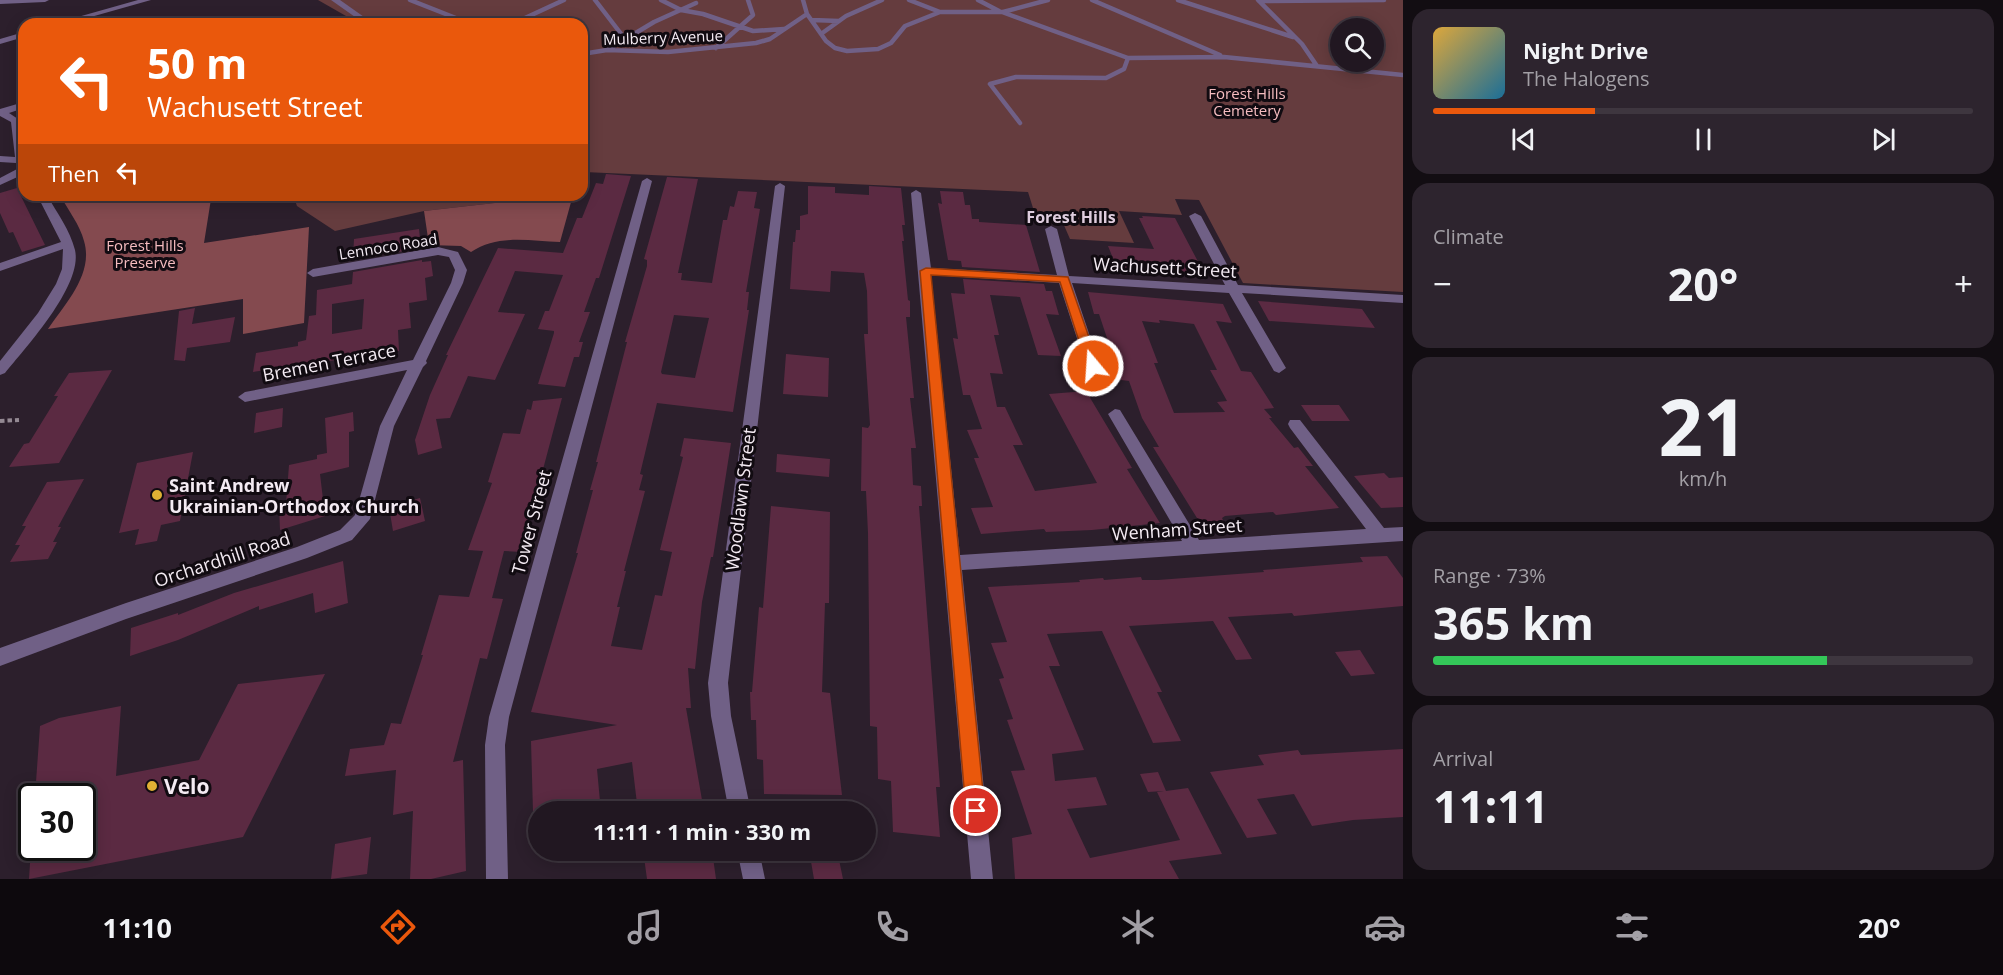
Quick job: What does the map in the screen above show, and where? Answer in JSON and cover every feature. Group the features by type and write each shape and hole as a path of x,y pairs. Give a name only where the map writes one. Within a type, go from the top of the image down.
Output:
{"street":[{"path":"0,2 45,0"},
{"path":"80,18 147,0"},
{"path":"335,0 361,18"},
{"path":"0,42 18,36"},
{"path":"1,112 18,107"},
{"path":"1,112 16,121 18,134"},
{"path":"0,159 18,164"},
{"path":"0,182 18,169"},
{"name":"Tower Street","path":"497,879 495,745 497,724 591,375 647,181"},
{"name":"Woodlawn Street","path":"738,801 724,735 718,682 780,186"},
{"path":"916,194 926,271 982,879"},
{"path":"0,370 65,280 70,266 66,244 45,201"},
{"path":"1195,216 1254,328 1280,368"},
{"path":"1051,229 1093,366"},
{"path":"0,267 66,244"},
{"name":"Lennoco Road","path":"314,273 438,251 454,255 460,266"},
{"name":"Orchardhill Road","path":"0,657 137,607 301,553 346,535 362,519 387,426 458,283 460,266"},
{"name":"Wachusett Street","path":"926,271 1403,299"},
{"name":"Bremen Terrace","path":"245,397 420,363"},
{"path":"1115,414 1194,547"},
{"path":"1295,424 1380,536"},
{"name":"Wenham Street","path":"953,563 1403,534"},
{"path":"750,861 754,879"}],"lane":[{"path":"410,0 425,8 458,18"},
{"path":"525,18 564,0"},
{"path":"596,0 626,39"},
{"path":"661,0 681,10 703,14 753,31 785,29"},
{"path":"716,48 753,15 752,5 748,0"},
{"path":"803,0 807,14 821,34 835,48 847,51 878,49 891,43 905,26 940,12"},
{"path":"821,34 840,21 882,0"},
{"path":"909,0 940,12 1002,12 1048,0"},
{"path":"978,0 1002,12 1128,58 1224,57 1403,75"},
{"path":"1092,0 1224,57"},
{"path":"1178,0 1293,37"},
{"path":"1258,0 1309,52 1317,66"},
{"path":"1258,0 1384,0"},
{"path":"607,50 694,1 703,14"},
{"name":"Mulberry Avenue","path":"588,53 607,50 668,52 763,41 807,14"},
{"path":"812,20 840,21"},
{"path":"1020,123 990,84 1016,77 1106,78 1124,69 1128,58"}],"path":[{"path":"0,421 19,420"}],"green space":[{"name":"Forest Hills Cemetery","path":"318,0 1403,0 1403,292 1243,283 1199,200 1175,199 1182,215 1119,211 1134,243 1070,239 1063,223 1038,224 1028,192 588,172 588,18 350,18"},
{"name":"Forest Hills Preserve","path":"64,201 211,201 204,243 309,227 304,323 243,334 243,299 48,329 76,288 85,265 84,241 77,223"},
{"path":"295,201 512,201 424,211 335,231 297,206"},
{"path":"512,201 571,201 560,242 503,241 481,246 471,252 461,246 429,245 424,211"}],"building":[{"path":"606,174 631,176 599,278 596,278 584,312 590,312 579,342 583,342 579,357 574,357 565,387 538,384 554,331 538,329 545,311 549,311 563,275 515,271 498,312 525,314 495,380 468,376 450,418 436,419 442,448 418,455 415,440 430,395 448,355 446,355 498,248 563,253 577,218 582,218 596,183 603,184"},
{"path":"667,177 698,179 678,273 682,273 681,280 712,283 723,220 727,220 730,206 734,207 738,191 757,192 754,208 760,209 746,292 749,292 747,310 749,310 733,412 657,403 640,474 643,475 639,490 645,491 624,571 626,571 617,607 620,607 611,646 642,650 655,595 662,596 672,552 660,550 683,457 680,456 684,438 731,443 713,557 711,557 702,602 695,669 688,668 691,708 686,708 702,800 637,801 632,762 597,769 600,801 533,801 531,741 617,725 531,712 578,553 576,553 593,490 590,490 598,462 596,462 647,260 644,259","holes":["674,315 709,318 695,378 661,372"]},
{"path":"808,186 835,187 835,193 869,195 869,186 901,188 905,225 902,225 904,241 902,241 908,300 910,301 910,317 906,317 914,398 910,398 916,448 911,448 913,485 921,486 922,506 919,506 940,787 936,787 940,837 893,832 891,781 878,779 877,727 870,726 866,491 861,491 862,427 868,428 870,425 864,334 868,334 867,291 864,273 831,271 830,292 790,289 793,242 795,242 796,230 800,230 800,216 808,214"},
{"path":"17,188 18,201 23,201 45,245 22,252 13,232 9,233 0,213 0,193"},
{"path":"940,191 963,192 965,205 970,205 972,219 979,219 979,222 1026,225 1040,272 962,267 961,261 948,260 938,203 942,204"},
{"path":"1142,216 1175,218 1204,273 1117,268 1108,246 1154,249 1139,218 1143,218"},
{"path":"419,229 421,248 353,260 354,239"},
{"path":"422,260 422,262 431,261 433,276 425,278 427,300 409,303 411,328 398,330 399,351 253,372 256,353 298,346 298,342 306,340 309,316 316,315 317,290 352,284 353,272","holes":["364,299 362,329 332,334 332,304"]},
{"path":"963,279 1044,284 1046,291 1052,291 1059,315 1046,314 1061,356 1038,355 1020,297 990,295 999,335 994,335 1003,374 990,373 997,407 1005,407 1023,445 1013,445 1035,491 1097,483 1049,394 1086,391 1132,468 1127,469 1160,523 1092,530 1046,532 1044,529 981,534 971,508 993,507 974,458 979,458 967,430 982,429 970,395 963,395 953,338 958,339 951,293 965,294"},
{"path":"1088,292 1223,304 1232,323 1216,321 1241,371 1251,372 1274,408 1264,409 1272,418 1269,418 1294,448 1298,447 1313,466 1305,466 1339,508 1276,515 1273,512 1225,516 1222,518 1224,522 1207,523 1197,518 1153,447 1159,447 1142,418 1129,381 1121,380 1099,314 1094,314","holes":["1159,320 1194,324 1217,370 1210,370 1227,401 1217,402 1225,412 1174,413 1154,363 1158,363 1142,321 1160,323"]},
{"path":"1258,301 1362,309 1375,328 1269,321"},
{"path":"195,308 192,324 235,317 230,342 187,348 185,361 174,360 179,311"},
{"path":"786,354 829,358 828,397 783,394"},
{"path":"112,370 59,463 9,467 24,444 29,443 58,396 54,396 69,373"},
{"path":"562,398 521,552 504,551 492,598 503,599 487,659 480,658 453,762 463,760 466,871 431,879 410,879 413,811 393,815 396,770 345,776 350,749 384,745 391,723 401,724 439,595 469,597 483,551 468,550 492,483 488,482 503,433 520,434 527,409 531,410 533,401"},
{"path":"1301,405 1339,405 1350,421 1312,421"},
{"path":"283,408 282,427 254,433 256,413"},
{"path":"353,412 354,431 349,432 349,467 320,474 325,516 280,530 279,506 286,504 289,465 317,459 317,455 327,453 325,418"},
{"name":"Saint Andrew Ukrainian-Orthodox Church","path":"193,452 180,521 161,525 157,541 135,545 139,529 119,533 137,463"},
{"path":"777,454 830,459 829,477 776,472"},
{"path":"1384,473 1389,478 1403,477 1403,507 1381,508 1354,476"},
{"path":"84,479 58,527 61,527 53,542 57,542 48,559 10,562 20,545 15,545 26,526 22,526 47,482"},
{"path":"420,498 425,521 393,531 389,507"},
{"path":"771,506 830,512 829,603 825,603 822,692 830,693 842,795 764,794 763,760 757,759 756,720 751,720 750,692 752,692 759,607 763,608"},
{"path":"1387,556 1403,578 1403,606 1294,616 1292,613 1228,617 1252,659 1236,660 1213,621 1129,626 1162,692 1157,692 1181,741 1153,743 1102,631 1047,634 1060,666 1049,666 1084,750 1052,754 1055,781 1096,777 1107,805 1067,809 1090,858 1180,840 1157,792 1164,791 1148,792 1140,774 1158,772 1166,791 1188,788 1222,854 1169,861 1179,879 1015,879 1012,838 1032,834 1011,771 1025,770 1007,720 1013,719 999,679 1004,678 991,643 1007,642 988,587 1080,582 1079,580 1103,578 1104,580 1141,577 1142,580 1158,580 1264,572 1263,570 1363,562 1360,557"},
{"path":"343,561 348,603 315,613 313,593 259,610 259,606 178,640 130,656 131,628 178,613 178,615 234,593"},
{"path":"1360,650 1375,674 1351,676 1335,652"},
{"name":"Velo","path":"325,674 243,837 29,879 30,861 96,861 96,783 36,783 40,726 59,718 121,706 116,776 199,760 238,684"},
{"path":"1403,749 1403,817 1353,820 1312,826 1294,794 1257,799 1277,834 1247,838 1210,772 1264,765 1258,755 1298,750 1301,755"},
{"path":"371,837 367,874 331,879 335,844"},
{"path":"645,861 714,861 716,879 647,879"},
{"path":"811,861 839,861 843,879 814,879"}],"place":[{"name":"Saint Andrew Ukrainian-Orthodox Church","path":"157,495"},
{"name":"Velo","path":"152,786"}],"district":[{"name":"Forest Hills","path":"1071,217"}],"route":[{"path":"976,811 926,271 1065,279 1093,366"}]}
